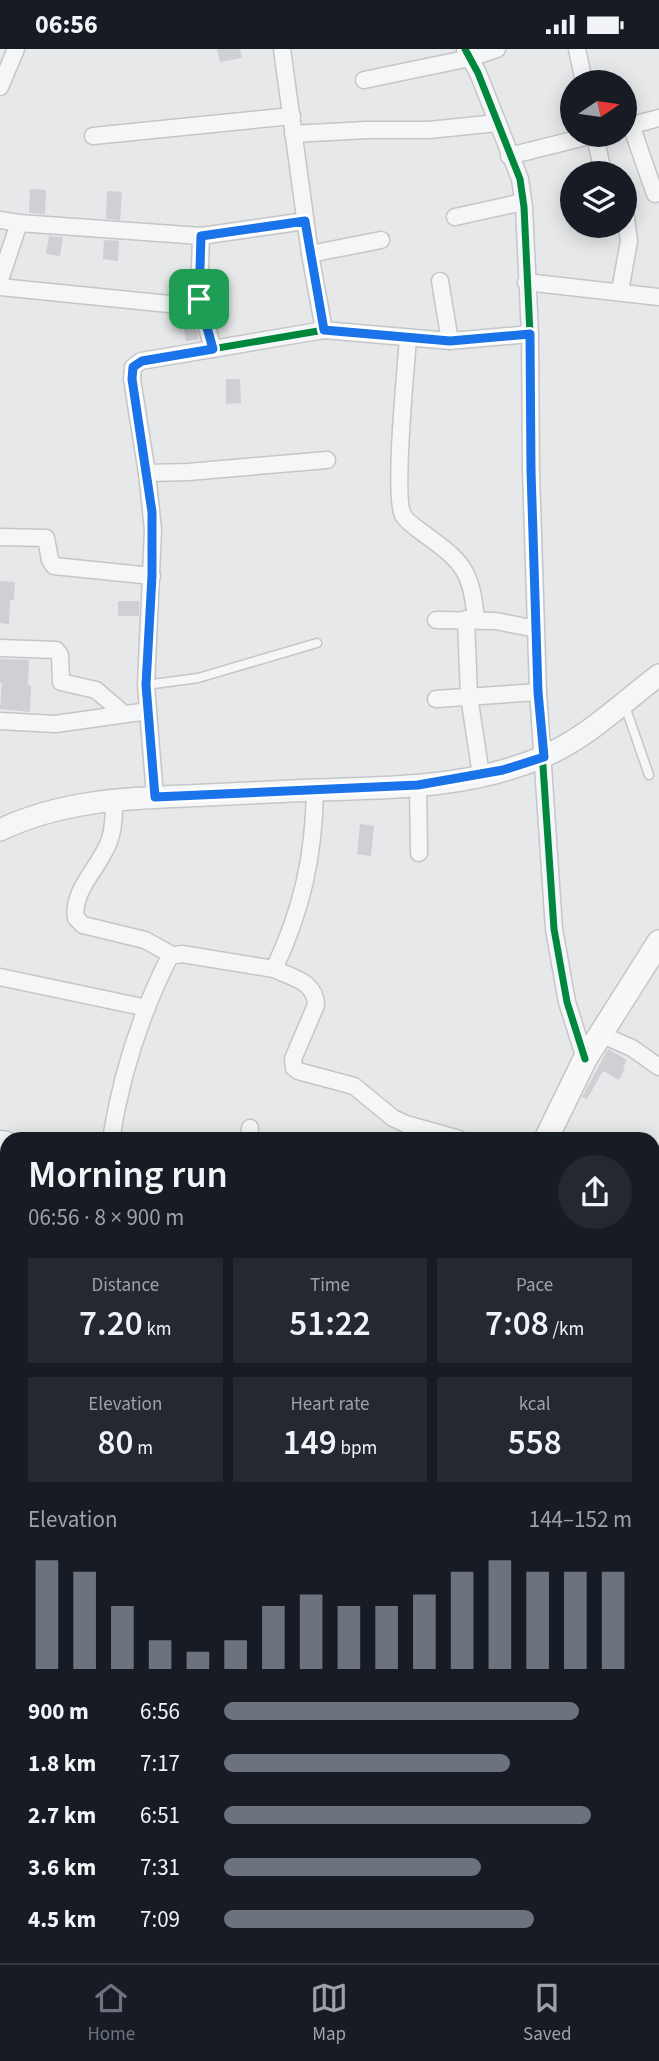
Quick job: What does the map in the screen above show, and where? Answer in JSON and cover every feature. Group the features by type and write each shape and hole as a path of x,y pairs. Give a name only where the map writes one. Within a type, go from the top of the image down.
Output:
{"main road":[{"path":"549,1132 585,1059 659,942"}],"street":[{"path":"0,87 16,49"},
{"path":"282,49 305,221 324,330"},
{"path":"364,80 468,53 497,49"},
{"path":"577,49 581,70"},
{"path":"468,53 520,179 523,202 530,334 538,692 554,929 567,1002 585,1059"},
{"path":"93,136 292,116"},
{"path":"637,124 659,118"},
{"path":"293,134 429,130 497,123"},
{"path":"509,156 560,143"},
{"path":"636,147 655,194"},
{"path":"455,217 523,202"},
{"path":"0,220 201,236 305,221"},
{"path":"0,280 19,223"},
{"path":"201,236 199,299 213,349"},
{"path":"620,291 629,238"},
{"path":"310,254 381,240"},
{"path":"440,281 450,341"},
{"path":"526,282 659,297"},
{"path":"0,287 179,305 199,299"},
{"path":"155,797 146,685 153,530 132,379 133,367 142,361 324,330 450,341 530,334"},
{"path":"408,338 399,487 403,515 454,557 466,571 473,590 469,696 481,775"},
{"path":"147,473 327,460"},
{"path":"0,537 46,538 50,560 54,566 152,576"},
{"path":"436,620 471,619 536,629"},
{"path":"0,648 56,650 60,655 61,682 96,689 124,714"},
{"path":"0,830 55,810 114,801 418,785 481,775 544,757 603,720 659,675"},
{"path":"436,699 538,692"},
{"path":"0,721 55,724 148,711"},
{"path":"418,785 419,853"},
{"path":"274,969 285,947 310,865 315,790"},
{"path":"114,801 110,840 78,898 76,918 83,925 145,940 173,955 182,954 274,969 310,985 316,997 316,1005 293,1059 298,1072 354,1086 393,1118 434,1132"},
{"path":"112,1132 124,1076 147,1008 167,961 173,955"},
{"path":"0,977 147,1008"},
{"path":"600,1034 632,1048 659,1067"},
{"path":"556,1116 557,1132"}],"lane":[{"path":"146,685 198,678 317,643"},
{"path":"624,703 649,775"}],"building":[{"path":"217,49 240,49 242,58 220,62"},
{"path":"30,189 46,190 45,214 29,213"},
{"path":"107,191 122,192 120,220 106,219"},
{"path":"49,236 63,237 60,256 46,254"},
{"path":"104,240 119,241 118,261 103,259"},
{"path":"192,315 199,339 186,341 182,317"},
{"path":"226,379 240,379 241,403 226,404"},
{"path":"0,581 15,582 14,600 10,600 9,624 0,623"},
{"path":"118,601 139,601 139,616 118,616"},
{"path":"0,659 29,660 30,712 0,709"},
{"path":"360,824 374,826 371,856 357,854"},
{"path":"608,1049 627,1060 623,1067 625,1069 619,1080 603,1071 587,1099 582,1097"}],"cycle path":[{"path":"465,49 478,73 520,179 524,207 530,334 538,692 554,929 567,1002 585,1059"},
{"path":"155,797 146,685 153,530 132,379 133,367 141,361 324,330 450,341 530,334"}],"route":[{"path":"305,221 324,330 450,341 530,334 538,692 544,757 503,770 453,781 418,785 155,797 146,685 153,530 132,379 133,367 142,361 213,349 199,299 201,236 305,221"}]}
